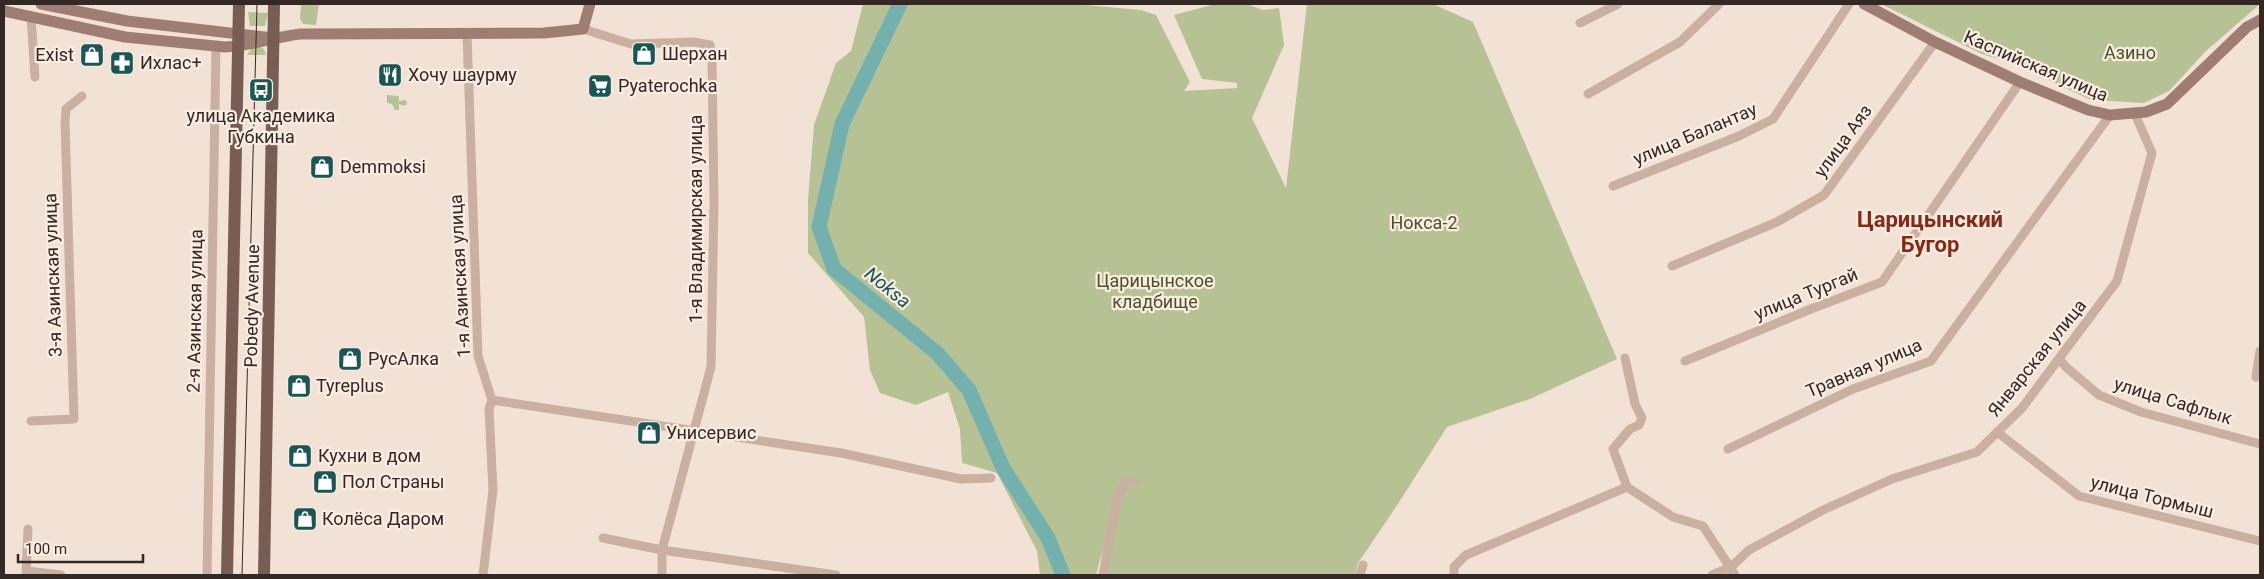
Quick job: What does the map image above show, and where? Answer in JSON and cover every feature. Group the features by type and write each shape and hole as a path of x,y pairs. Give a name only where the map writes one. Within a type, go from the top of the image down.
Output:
{"main road":[{"name":"Pobedy Avenue","path":"227,575 239,4"},
{"name":"Pobedy Avenue","path":"264,575 274,4"}],"street":[{"path":"41,4 127,21 273,38"},
{"path":"4,11 126,37 216,47 238,47 261,43 273,38 300,34 544,33 583,29 590,4"},
{"path":"1580,23 1618,4"},
{"path":"1588,94 1680,42 1719,4"},
{"name":"улица Балантау","path":"1613,186 1739,136 1773,119 1849,4"},
{"name":"Каспийская улица","path":"1864,4 1935,42 2020,82 2088,110 2110,115 2136,114 2167,104 2247,27 2260,20"},
{"path":"31,16 35,77"},
{"name":"1-я Владимирская улица","path":"583,29 631,44 694,42 710,45 712,63 714,193 711,368 695,432"},
{"name":"1-я Азинская улица","path":"466,33 478,356 492,400 489,408 493,490 483,575"},
{"name":"улица Аяз","path":"1672,266 1777,222 1824,195 1935,42"},
{"name":"2-я Азинская улица","path":"207,575 216,47"},
{"name":"улица Тургай","path":"1685,361 1882,282 2020,82"},
{"name":"3-я Азинская улица","path":"31,421 74,419 65,122 66,109 82,96"},
{"name":"Январская улица","path":"1712,575 1733,571 1749,550 1823,510 1892,479 1977,452 2022,408 2117,281 2152,153 2136,114"},
{"name":"Травная улица","path":"1728,449 1853,389 1931,361 2110,115"},
{"path":"2256,377 2260,351"},
{"path":"1625,358 1635,404 1642,418 1639,425 1630,429 1613,449 1626,487 1673,517 1704,526 1733,571"},
{"name":"улица Сафлык","path":"2059,359 2100,395 2141,412 2260,444"},
{"path":"492,400 841,453 961,479 992,478"},
{"path":"662,575 662,550 695,432"},
{"name":"улица Тормыш","path":"1997,432 2080,496 2260,540"},
{"path":"1103,575 1117,498 1127,481 1134,481"},
{"path":"1454,575 1454,567 1466,555 1626,487"},
{"path":"28,529 27,571 61,575"},
{"path":"604,538 662,550 836,575"},
{"path":"1360,575 1363,565"}],"green space":[{"path":"301,4 319,4 316,25 303,24 300,19"},
{"path":"863,4 1074,4 1141,10 1156,15 1190,82 1184,91 1237,88 1237,83 1202,79 1174,15 1215,4 1247,4 1263,10 1279,8 1284,45 1252,118 1286,188 1307,4 1433,4 1473,22 1617,359 1530,399 1447,427 1358,563 1355,575 1099,575 1117,498 1096,575 1040,575 1037,551 997,473 962,463 960,429 948,392 916,405 880,393 870,370 864,317 808,253 808,200 814,125 836,63 851,51"},
{"name":"Азино","path":"1881,4 2260,4 2206,51 2169,91 2144,103 2091,100 2017,65 1982,54"},
{"path":"248,12 268,13 265,26 250,26"},
{"path":"259,47 264,49 266,55 247,55 252,48"},
{"path":"387,95 399,96 399,101 406,100 407,104 404,106 399,104 399,110 395,110 392,104 387,103"}],"waterway":[{"name":"Noksa","path":"900,4 842,124 819,227 834,269 937,353 969,390 1003,468 1048,538 1063,575"}],"tram line":[{"path":"242,575 257,4"}],"place":[{"name":"Шерхан","path":"644,54"},
{"name":"Exist","path":"92,55"},
{"name":"Ихлас+","path":"122,63"},
{"name":"Хочу шаурму","path":"390,75"},
{"name":"Pyaterochka","path":"600,86"},
{"name":"улица Академика Губкина","path":"261,90"},
{"name":"Demmoksi","path":"322,167"},
{"name":"РусАлка","path":"350,359"},
{"name":"Tyreplus","path":"299,386"},
{"name":"Унисервис","path":"649,433"},
{"name":"Кухни в дом","path":"300,456"},
{"name":"Пол Страны","path":"325,482"},
{"name":"Колёса Даром","path":"305,519"}],"district":[{"name":"Царицынский Бугор","path":"1930,232"}],"park label":[{"name":"Нокса-2","path":"1424,223"},
{"name":"Царицынское кладбище","path":"1155,291"}]}
